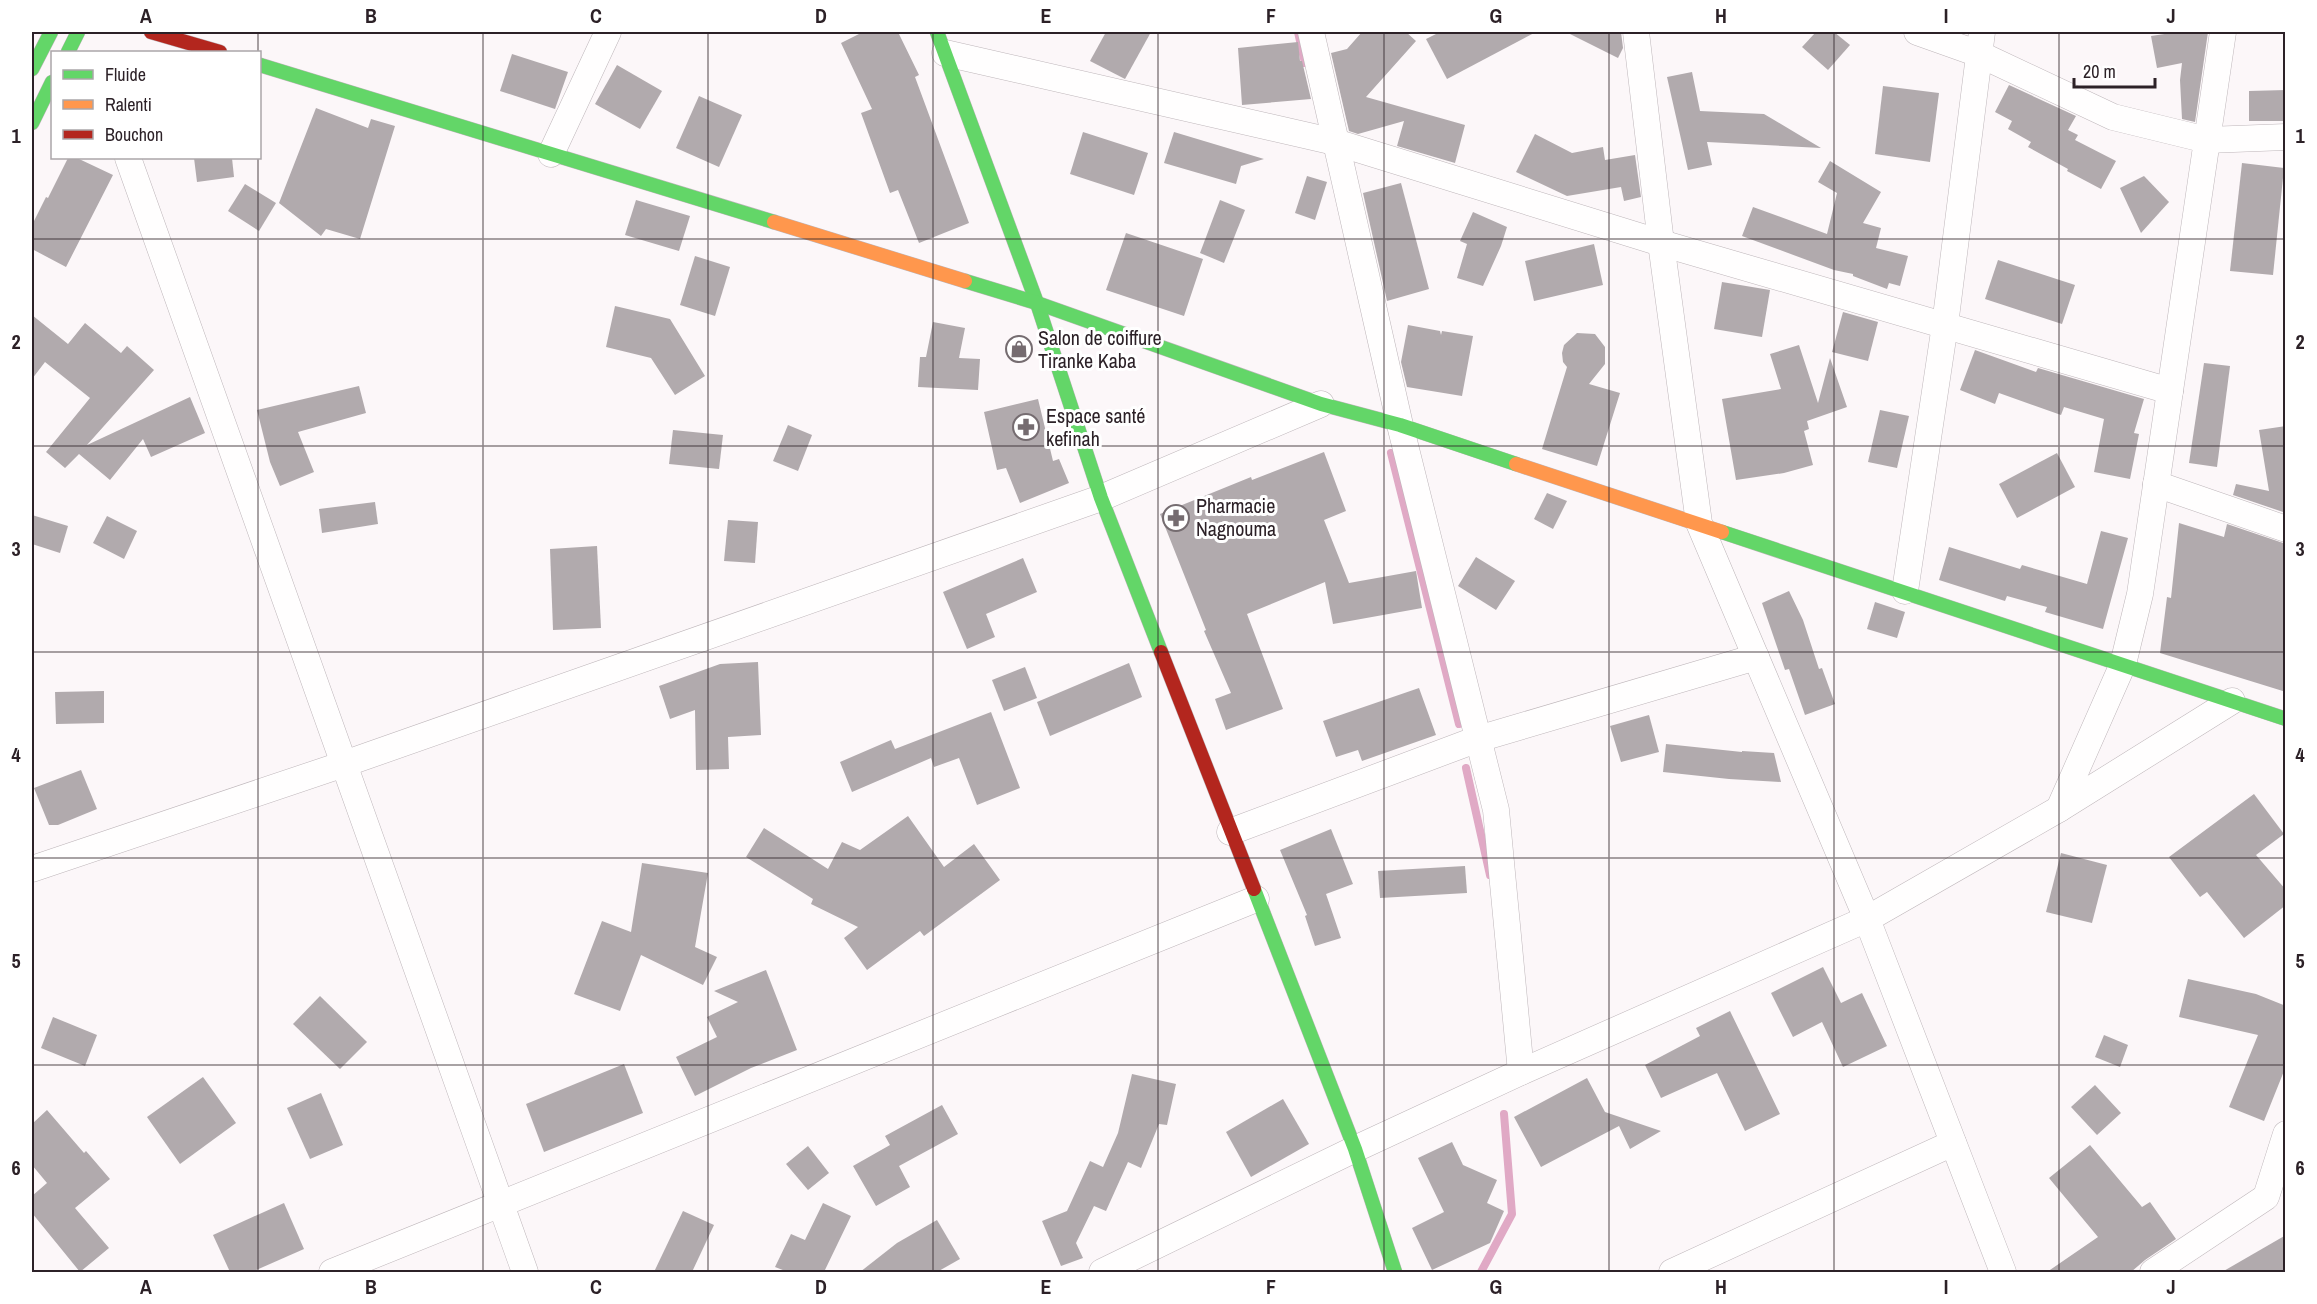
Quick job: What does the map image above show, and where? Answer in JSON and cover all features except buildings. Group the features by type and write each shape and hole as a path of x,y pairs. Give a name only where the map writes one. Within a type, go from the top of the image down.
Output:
{"main road":[{"path":"32,69 51,32"},
{"path":"68,51 78,32"},
{"path":"151,32 217,51"},
{"path":"941,43 1037,303 1101,498 1355,1149 1395,1272"},
{"path":"261,65 1037,303 1321,404 1400,425 2286,719"},
{"path":"32,123 51,84"}],"street":[{"path":"551,154 608,32"},
{"path":"1311,32 1400,425 1496,810 1521,1072"},
{"path":"1636,32 1661,243 1700,523 1867,919 2003,1272"},
{"path":"1917,32 1980,43 2112,117 2207,140 2286,137"},
{"path":"2059,809 2123,664 2140,594 2223,32"},
{"path":"941,43 1335,142 1661,243 2170,391"},
{"path":"1905,591 1945,325 1980,43"},
{"path":"128,159 525,1272"},
{"path":"32,869 344,764 1101,498 1321,404"},
{"path":"2156,484 2286,529"},
{"path":"1230,832 1478,739 1756,657"},
{"path":"1102,1272 1355,1149 1521,1072 1867,919 2059,809 2232,701"},
{"path":"332,1272 1256,899"},
{"path":"2153,1272 2276,1194 2286,1134"},
{"path":"1672,1272 1953,1143"}],"waterway":[{"path":"1298,32 1305,63"},
{"path":"1391,453 1459,724"},
{"path":"1466,768 1490,875"},
{"path":"1481,1272 1512,1214 1504,1114"}],"traffic: fast":[{"path":"32,69 51,32"},
{"path":"68,51 78,32"},
{"path":"937,32 1037,303 1101,498 1161,652"},
{"path":"261,65 774,222"},
{"path":"32,123 51,84"},
{"path":"965,281 1037,303 1321,404 1400,425 1516,464"},
{"path":"1722,532 2286,719"},
{"path":"1254,889 1355,1149 1395,1272"}],"traffic: slow":[{"path":"774,222 965,281"},
{"path":"1516,464 1722,532"}],"traffic: jam":[{"path":"151,32 217,51"},
{"path":"1161,652 1254,889"}],"place":[{"name":"Salon de coiffure Tiranke Kaba","path":"1019,349"},
{"name":"Espace santé kefinah","path":"1026,427"},
{"name":"Pharmacie Nagnouma","path":"1176,518"}]}
